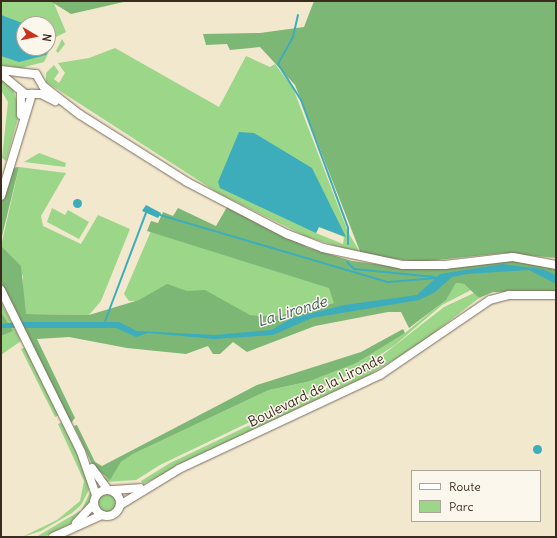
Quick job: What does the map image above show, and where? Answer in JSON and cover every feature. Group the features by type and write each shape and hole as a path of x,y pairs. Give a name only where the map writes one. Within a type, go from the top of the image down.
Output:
{"street":[{"path":"1,70 36,74 40,82 79,114"},
{"path":"17,142 20,77 27,72"},
{"path":"1,74 20,90 79,114 236,208 287,234 339,253 413,265 513,257 556,265"},
{"path":"1,196 33,94 40,82"},
{"path":"1,290 81,452 96,495 94,504 67,530"},
{"name":"Boulevard de la Lironde","path":"120,505 148,486 380,375 490,300 509,295 556,295"},
{"path":"53,537 102,515 114,514 120,505 119,496 110,490 81,452"},
{"name":"Boulevard de la Lironde","path":"110,490 148,486"},
{"path":"96,495 110,490"},
{"path":"94,504 102,515"}],"green space":[{"path":"1,1 53,1 66,32 56,37 56,16 16,16 16,56 47,56 44,62 21,68 1,65"},
{"path":"50,1 128,1 71,14"},
{"path":"314,1 556,1 556,258 504,253 418,262 361,254 295,85 260,47 230,50 227,44 206,45 203,34 260,33 304,27"},
{"path":"62,39 65,44 58,53 56,51"},
{"path":"115,48 219,107 246,56 270,67 275,64 293,88 348,232 361,254 305,236 218,193 46,82 46,73 54,65 59,72 54,79 59,83 65,73 58,63 89,58","holes":["319,227 344,237 343,244 316,233"]},
{"path":"1,78 12,86 20,111 6,161 2,158 8,102 1,90"},
{"path":"39,153 66,163 65,167 24,162"},
{"path":"19,167 66,173 41,216 43,226 81,244 98,215 130,229 101,301 89,315 26,314 22,304 23,276 1,246"},
{"path":"19,167 1,240 1,201 11,168"},
{"path":"227,207 309,248 352,261 398,267 512,261 556,268 556,291 493,292 479,298 464,284 456,283 446,300 409,328 401,312 388,312 315,326 247,352 233,342 220,354 213,354 208,346 186,354 127,348 69,337 37,339 75,418 71,423 1,283 1,246 21,266 26,314 89,315 139,300 167,284 187,291 205,290 250,315 276,316 334,303 329,288 147,231 151,221 158,223 163,212 173,216 178,208 216,226"},
{"path":"52,208 65,215 68,210 89,222 79,239 47,222"},
{"path":"154,224 333,285 334,303 276,316 250,315 198,300 129,301 124,294"},
{"path":"456,283 464,284 471,290 442,305 395,345 356,371 160,465 136,480 104,482 99,474 110,479 121,462 133,454 269,390 307,382 405,333 445,300"},
{"path":"474,293 479,298 421,343 363,379 143,484 141,481 170,463 361,372 444,307"},
{"path":"1,302 21,341 1,355 1,336 12,331 1,312"},
{"path":"1,312 13,331 1,336"},
{"path":"403,329 405,333 356,363 307,382 269,390 133,454 121,462 110,480 93,466 74,426 77,425 95,462 102,466 257,385 361,352"},
{"path":"26,347 59,415 55,417 21,349"},
{"path":"63,422 91,486 81,505 72,513 41,531 22,537 57,520 80,501 84,481 58,424"},
{"path":"91,490 93,493 85,512 82,509"},
{"path":"103,494 111,494 116,499 114,510 111,512 103,512 98,507 98,499"},
{"path":"80,511 83,515 76,521 44,537 36,537"}],"water":[{"path":"1,15 16,21 16,56 42,56 19,62 1,56"},
{"path":"239,132 254,133 312,168 346,237 319,227 316,233 220,188 218,182"},
{"path":"75,199 79,199 81,203 79,207 75,207 73,205 73,201"},
{"path":"146,205 161,213 158,218 142,211"},
{"path":"503,264 542,269 556,275 556,284 529,270 467,274 452,277 435,292 419,300 312,318 273,335 214,339 148,333 136,337 116,328 1,328 1,324 17,322 119,322 137,331 215,335 271,330 292,318 344,305 417,295 440,274"},
{"path":"535,445 539,445 541,449 539,453 535,453 533,451 533,447"}],"waterway":[{"path":"298,15 293,37 278,64 301,100 348,228 348,244"},
{"path":"104,324 146,213"},
{"path":"160,215 388,282 437,278"},
{"path":"347,262 354,269 435,277"}],"water label":[{"name":"La Lironde","path":"292,311"}]}
